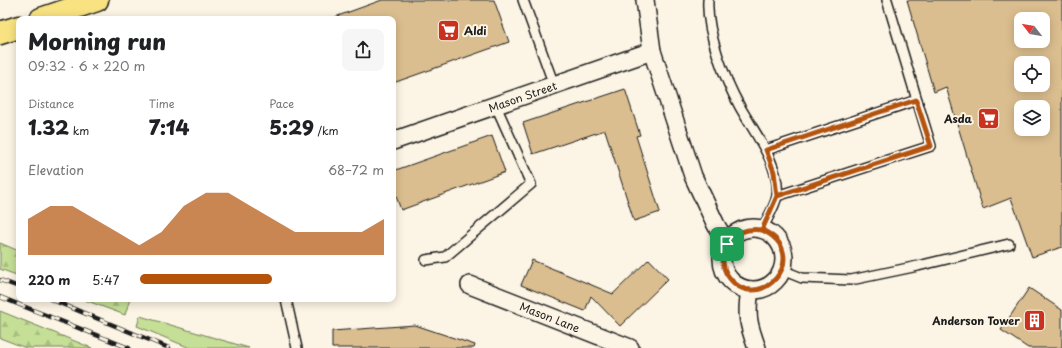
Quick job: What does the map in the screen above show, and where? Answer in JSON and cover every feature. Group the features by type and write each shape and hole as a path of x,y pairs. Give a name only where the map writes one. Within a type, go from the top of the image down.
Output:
{"main road":[{"path":"50,16 97,0"},
{"path":"0,33 16,27"}],"street":[{"path":"645,0 652,51 693,176 716,225 727,244"},
{"name":"Mason Street","path":"396,140 652,51"},
{"path":"752,228 771,234 778,241 783,250 784,260 782,270 777,279 769,286 760,290 750,290 740,287 732,282 726,273 723,264 723,253 727,244 733,236 752,228"},
{"name":"Mason Lane","path":"470,285 630,348"},
{"path":"750,290 746,312 750,330 757,348"}],"lane":[{"path":"523,0 554,84"},
{"path":"708,0 709,24 726,79 766,150 774,172 777,196 762,230"},
{"path":"777,196 931,146 887,0"},
{"path":"766,150 916,100"},
{"path":"426,260 445,257 531,184 496,106"},
{"path":"782,270 802,278 851,280 918,266 1009,244"},
{"path":"287,302 297,348"}],"green space":[{"path":"0,243 16,250 16,275 0,269"},
{"path":"90,302 129,302 125,315"},
{"path":"0,311 92,348 26,348 0,338"},
{"path":"140,316 249,348 190,348 137,326"}],"building":[{"name":"Aldi","path":"382,0 494,0 509,42 396,82 396,16 338,16"},
{"name":"Asda","path":"907,0 1062,0 1062,247 1032,257 1011,198 983,209 946,87 934,92"},
{"path":"625,89 640,135 636,136 660,212 634,221 605,130 533,154 523,123"},
{"path":"492,136 505,172 401,210 396,196 396,170"},
{"path":"649,259 668,279 620,326 591,296 585,311 521,285 532,260 613,294"},
{"name":"Anderson Tower","path":"1029,288 1062,310 1062,348 1028,348 1001,330"},
{"path":"415,325 475,345 474,348 332,348 332,331"}],"railway":[{"path":"0,280 16,286"},
{"path":"0,297 129,348"},
{"path":"57,302 169,348"}],"place":[{"name":"Aldi","path":"449,30"},
{"name":"Asda","path":"988,118"},
{"name":"Anderson Tower","path":"1035,320"}],"route":[{"path":"727,244 723,253 723,264 726,273 732,282 740,287 750,290 760,290 769,286 777,279 782,270 784,260 783,250 778,241 771,234 762,230 777,196 931,146 916,100 766,150 774,172 777,196 762,230 752,228 742,231 733,236 727,244"}]}
